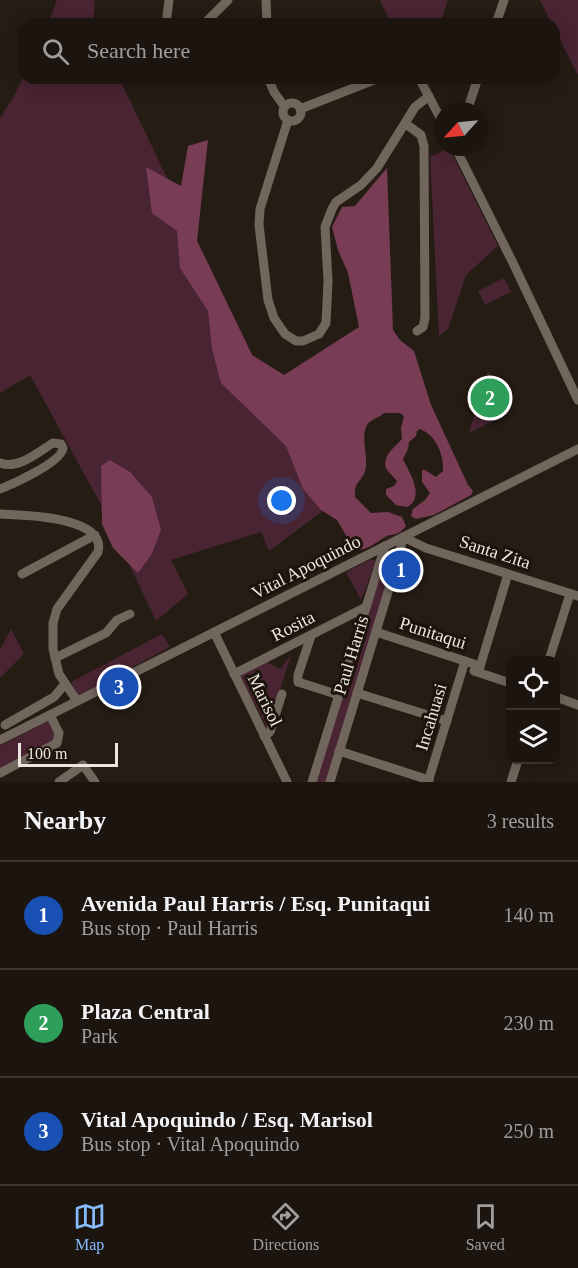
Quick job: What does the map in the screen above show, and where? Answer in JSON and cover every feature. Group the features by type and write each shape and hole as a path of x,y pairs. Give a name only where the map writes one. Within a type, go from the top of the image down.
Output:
{"street":[{"path":"167,18 169,0"},
{"path":"210,18 228,0"},
{"path":"267,0 267,18"},
{"path":"498,18 504,0"},
{"path":"213,18 216,12"},
{"path":"271,84 284,106 283,114 288,120 293,121 298,118 300,110 297,104 293,102 284,106"},
{"path":"300,110 364,84"},
{"path":"422,84 434,106"},
{"path":"470,102 476,84"},
{"path":"288,120 260,209 259,225 271,310 279,327 296,341 311,339 320,334 326,323 328,281 325,227 332,209 336,202 361,185 378,168 415,107 429,96"},
{"path":"406,124 421,135 424,146 425,318 423,327 417,331"},
{"path":"460,156 578,400"},
{"path":"0,463 7,466 16,465 53,443 61,444 63,448 61,455 41,469 0,489"},
{"name":"Vital Apoquindo","path":"0,740 578,449"},
{"path":"0,514 48,517 92,531 99,541 98,552 54,615 52,632 55,658 65,684 77,701"},
{"path":"22,574 95,535"},
{"name":"Santa Zita","path":"403,537 421,546 574,595"},
{"name":"Paul Harris","path":"330,782 403,537"},
{"name":"Paul Harris","path":"312,782 385,546"},
{"path":"479,669 508,574"},
{"path":"551,656 574,595"},
{"name":"Rosita","path":"234,674 366,607"},
{"path":"55,658 106,633 117,620 130,614"},
{"name":"Marisol","path":"214,632 287,782"},
{"name":"Punitaqui","path":"376,632 479,669 506,681"},
{"path":"311,636 298,675 298,682 339,695"},
{"name":"Incahuasi","path":"429,781 464,664"},
{"path":"3,725 54,697 65,684"},
{"path":"357,693 447,721"},
{"path":"264,736 270,732 282,694"},
{"path":"560,699 578,705"},
{"path":"0,773 56,745 59,734 50,715"},
{"name":"Vital Apoquindo","path":"3,725 50,715"},
{"path":"339,751 429,781"},
{"path":"511,782 516,764"},
{"path":"59,782 83,765 95,782"}],"shaded area":[{"path":"57,0 95,0 94,18 50,18"},
{"path":"380,0 448,0 442,18 388,18"},
{"path":"540,0 578,0 578,75 560,40 560,18 549,18"},
{"path":"20,84 122,84 328,507 269,551 261,532 171,560 188,594 156,621 100,503 30,375 0,393 0,118"},
{"path":"208,140 197,241 252,355 284,375 359,327 348,273 338,250 332,227 342,207 355,206 387,168 393,330 400,340 414,351 431,405 468,485 473,491 471,495 434,515 416,519 411,516 413,509 430,493 422,482 422,470 436,477 443,471 438,446 426,432 420,429 409,442 403,459 412,477 416,491 415,497 413,503 407,507 396,505 386,495 386,489 394,486 397,481 387,470 385,461 402,439 401,428 404,416 400,413 384,413 369,422 366,427 364,438 366,466 357,485 355,497 371,513 388,512 402,517 406,526 398,533 385,537 366,548 354,549 337,520 321,510 303,489 286,446 221,383 212,349 208,311 180,268 177,231 152,213 146,167 181,186 188,146"},
{"path":"453,156 498,246 466,275 448,329 439,336 430,157"},
{"path":"504,278 511,292 485,305 478,291"},
{"path":"488,371 509,413 469,433"},
{"path":"110,460 130,472 152,497 161,530 152,554 138,573 113,548 102,524 101,466"},
{"path":"371,559 376,561 361,600 346,572"},
{"path":"384,560 394,563 326,782 316,782"},
{"path":"11,629 24,654 0,678 0,650"},
{"path":"162,634 170,647 78,696 71,682"},
{"path":"291,655 268,729 240,676 267,662 280,669"},
{"path":"48,721 55,734 54,741 0,769 0,746"}],"place":[{"name":"Plaza Central","path":"490,398"},
{"name":"Avenida Paul Harris / Esq. Punitaqui","path":"401,570"},
{"name":"Vital Apoquindo / Esq. Marisol","path":"119,687"}]}
